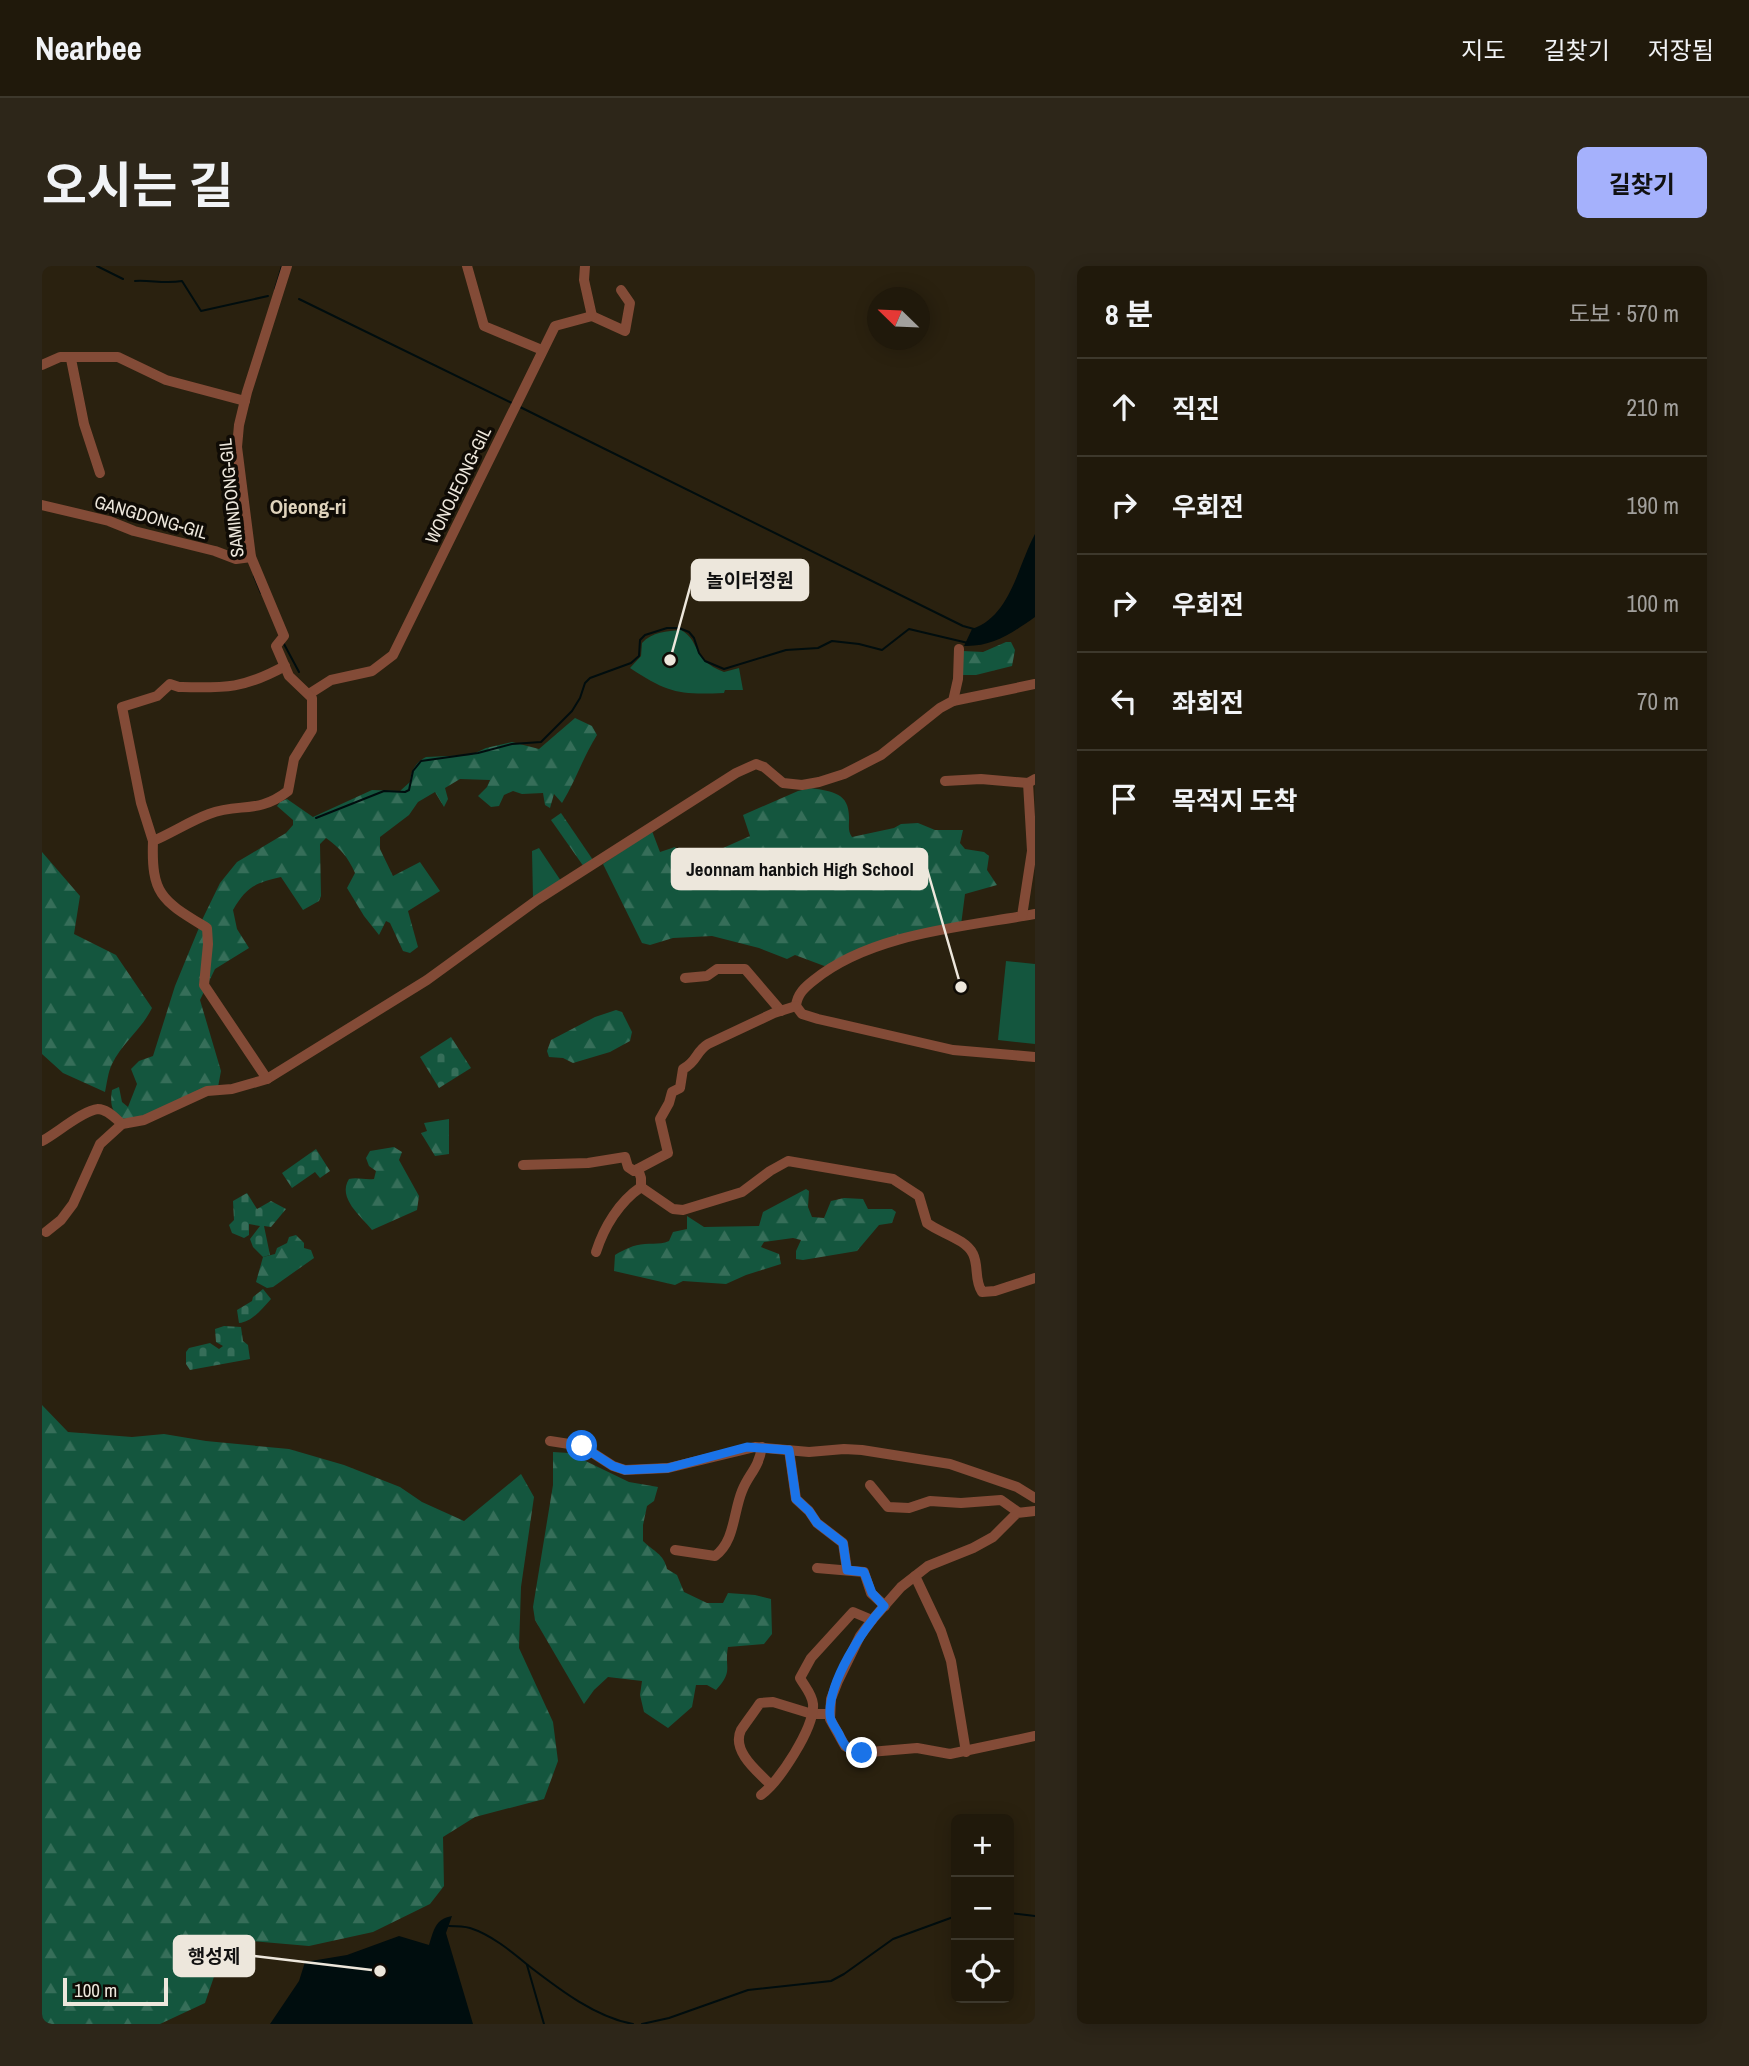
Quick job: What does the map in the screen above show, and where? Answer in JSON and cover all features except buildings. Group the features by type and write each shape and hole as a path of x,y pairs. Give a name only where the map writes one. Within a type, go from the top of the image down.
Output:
{"street":[{"name":"SAMINDONG-GIL","path":"285,666 276,646 284,635 251,557 237,447 245,401 287,266"},
{"path":"467,266 484,326 542,350"},
{"path":"585,266 584,280 592,316 625,331 630,303 621,290"},
{"name":"WONOJEONG-GIL","path":"309,694 331,680 372,671 393,655 555,326 592,316"},
{"path":"42,365 60,357 118,357 166,380 245,401"},
{"path":"71,359 84,424 100,474"},
{"name":"GANGDONG-GIL","path":"42,505 109,521 134,531 215,551 236,559 251,557"},
{"path":"953,701 958,679 959,649"},
{"path":"153,841 209,814 262,806 288,791 294,759 312,730 312,698 289,676 285,666 240,686 179,687 170,684 157,696 121,708 141,803 153,841 152,871 159,890 174,908 207,928 204,985 267,1079"},
{"path":"46,1232 61,1220 73,1203 100,1144 122,1124 144,1120 207,1091 232,1089 274,1077 426,979 537,900 736,774 756,764 764,767 778,780 791,785 819,782 844,774 881,755 940,708 953,701 1035,684"},
{"path":"945,781 1031,781 1032,850 1022,916"},
{"path":"796,1006 799,995 821,974 881,945 953,928 1035,914"},
{"path":"685,978 707,976 716,969 745,969 781,1011"},
{"path":"523,1165 588,1163 625,1157 628,1167 635,1171 668,1153 660,1119 670,1104 672,1091 680,1088 682,1069 692,1064 708,1044 796,1006"},
{"path":"796,1006 802,1014 818,1020 932,1046 1035,1057"},
{"path":"42,1142 85,1113 98,1109 110,1113 122,1124"},
{"path":"641,1187 673,1209 683,1210 742,1192 788,1161 893,1179 919,1196 927,1223 966,1245 973,1254 978,1285 982,1292 995,1291 1035,1278"},
{"path":"638,1169 641,1187"},
{"path":"596,1252 612,1215 641,1187"},
{"path":"550,1441 582,1446 613,1466 625,1470 668,1468 747,1447 809,1452 851,1449 940,1462 1017,1487 1035,1497"},
{"path":"676,1550 715,1556 720,1553 732,1530 737,1502 743,1487 757,1467 762,1447"},
{"path":"789,1450 796,1499 817,1523 843,1543 847,1570"},
{"path":"870,1485 888,1507 909,1508 930,1501 961,1503 1001,1500 1018,1512 1035,1511"},
{"path":"1018,1512 993,1536 973,1548 933,1563 901,1587 872,1620 847,1661 831,1699 830,1719 841,1741 855,1752 917,1748 950,1754 1035,1736"},
{"path":"817,1568 864,1572 872,1593 884,1606"},
{"path":"915,1577 941,1632 951,1661 966,1752"},
{"path":"761,1795 798,1748 812,1714 812,1699 800,1678 811,1658 853,1612 872,1620"},
{"path":"771,1785 745,1757 739,1740 740,1733 760,1703 773,1702 812,1714 830,1714"}],"green space":[{"path":"681,630 713,667 724,672 739,668 743,690 725,690 724,693 709,694 674,691 654,683 630,668 641,656 642,643 650,636"},
{"path":"1011,642 1015,650 1012,666 976,675 962,675 963,651 983,652"},
{"path":"575,718 592,726 597,735 562,803 554,794 550,808 545,805 543,793 522,794 513,791 504,795 499,806 491,807 478,796 490,780 460,779 445,788 448,799 444,807 435,792 418,802 409,815 380,837 380,849 393,876 420,862 440,891 408,911 418,947 410,953 403,951 390,923 386,921 379,935 364,916 347,888 355,873 343,853 326,838 320,844 319,901 303,910 281,877 264,881 247,891 233,910 237,929 249,948 215,969 200,1000 221,1071 218,1087 143,1117 122,1120 113,1110 112,1090 119,1087 122,1102 128,1107 137,1084 131,1069 139,1061 153,1056 175,986 220,883 237,862 286,833 293,825 293,820 277,806 280,802 287,799 313,817 372,790 400,791 410,782 416,765 426,757 471,755 486,748 512,742 539,749"},
{"path":"811,788 839,795 843,799 849,811 852,837 901,824 918,823 935,830 963,830 960,843 965,849 984,852 989,856 987,870 997,885 965,894 961,925 898,938 827,967 795,955 787,959 759,948 712,936 673,938 650,945 642,943 603,864 652,831 660,852 675,847 685,865 750,836 743,815"},
{"path":"561,813 593,860 584,867 551,820"},
{"path":"539,848 561,881 533,899 532,851"},
{"path":"42,852 80,896 74,934 116,955 152,1008 116,1056 105,1092 63,1073 42,1054"},
{"path":"1006,961 1035,964 1035,1044 998,1040"},
{"path":"616,1010 622,1012 632,1032 630,1041 610,1052 573,1063 563,1058 549,1057 547,1051 551,1040 595,1017"},
{"path":"451,1037 471,1068 439,1088 420,1057"},
{"path":"449,1119 449,1154 435,1156 421,1133 427,1131 424,1123"},
{"path":"394,1147 402,1152 399,1160 419,1196 417,1210 372,1230 348,1200 346,1186 349,1179 374,1179 376,1171 369,1166 366,1158 370,1151"},
{"path":"316,1149 330,1171 320,1178 315,1172 292,1188 282,1173"},
{"path":"806,1189 809,1191 808,1207 812,1217 824,1218 831,1201 844,1198 863,1199 868,1209 892,1209 896,1212 892,1223 879,1225 857,1251 803,1260 796,1259 801,1240 793,1238 764,1242 761,1247 779,1254 781,1264 726,1284 683,1281 675,1285 614,1271 615,1255 637,1245 669,1241 673,1232 687,1229 687,1216 704,1227 759,1226 763,1212"},
{"path":"247,1193 257,1209 271,1201 286,1209 271,1227 264,1226 270,1255 263,1257 253,1247 250,1239 260,1226 249,1224 249,1235 244,1238 232,1233 229,1225 234,1220 233,1201"},
{"path":"296,1235 304,1243 304,1248 311,1250 314,1258 273,1287 267,1288 256,1282 263,1257 275,1254 277,1248 287,1243 289,1237"},
{"path":"263,1289 271,1299 252,1318 239,1323 237,1310 252,1301"},
{"path":"224,1326 241,1327 250,1359 190,1370 186,1364 186,1352 189,1348 210,1343 219,1349 223,1346 216,1342 215,1329"},
{"path":"42,1405 68,1432 132,1437 164,1434 289,1449 344,1465 400,1487 422,1502 464,1521 521,1474 534,1497 521,1587 519,1648 553,1722 558,1761 544,1799 475,1817 443,1837 444,1886 430,1904 373,1932 309,1946 239,1940 219,1962 205,2003 160,2024 42,2024"},
{"path":"553,1452 569,1453 629,1482 658,1487 654,1501 647,1506 643,1541 661,1556 667,1569 677,1575 684,1592 707,1603 723,1603 728,1593 771,1599 772,1634 764,1644 728,1647 727,1673 722,1683 716,1690 707,1685 696,1685 692,1707 668,1728 644,1712 640,1695 642,1681 608,1677 584,1704 535,1620 533,1607 553,1485"}],"shaded area":[{"path":"1035,534 1035,617 993,641 964,646 972,629 985,623 1004,602"},
{"path":"452,1916 446,1933 473,2024 270,2024 299,1981 305,1962 347,1955 399,1936 429,1945 439,1923"}],"waterway":[{"path":"97,266 123,279"},
{"path":"275,289 282,266"},
{"path":"135,281 182,281 201,311 268,296"},
{"path":"299,299 512,403"},
{"path":"520,407 963,626 974,629"},
{"path":"254,576 261,593"},
{"path":"316,818 384,791 409,790 413,771 421,761 478,753 512,744 541,742 572,711 590,678 631,663 639,656 640,640 645,635 667,628 679,628 689,632 705,661 724,669 786,650 818,648 832,641 882,650 909,629 968,643"},
{"path":"284,644 299,672"},
{"path":"1014,1914 1035,1916"},
{"path":"642,2024 669,2018 748,1990 831,1981 893,1939 951,1918"},
{"path":"449,1926 467,1927 486,1935 591,2009 633,2024"},
{"path":"527,1965 544,2024"}],"place":[{"name":"놀이터정원","path":"670,660"},
{"name":"Jeonnam hanbich High School","path":"961,987"},
{"name":"행성제","path":"380,1971"}],"district":[{"name":"Ojeong-ri","path":"308,506"}],"route":[{"path":"582,1446 618,1469 625,1470 668,1468 747,1447 789,1450 796,1499 817,1523 841,1539 845,1546 847,1570 864,1572 872,1593 884,1606 860,1636 831,1699 830,1719 841,1741 847,1748 862,1753"}]}
